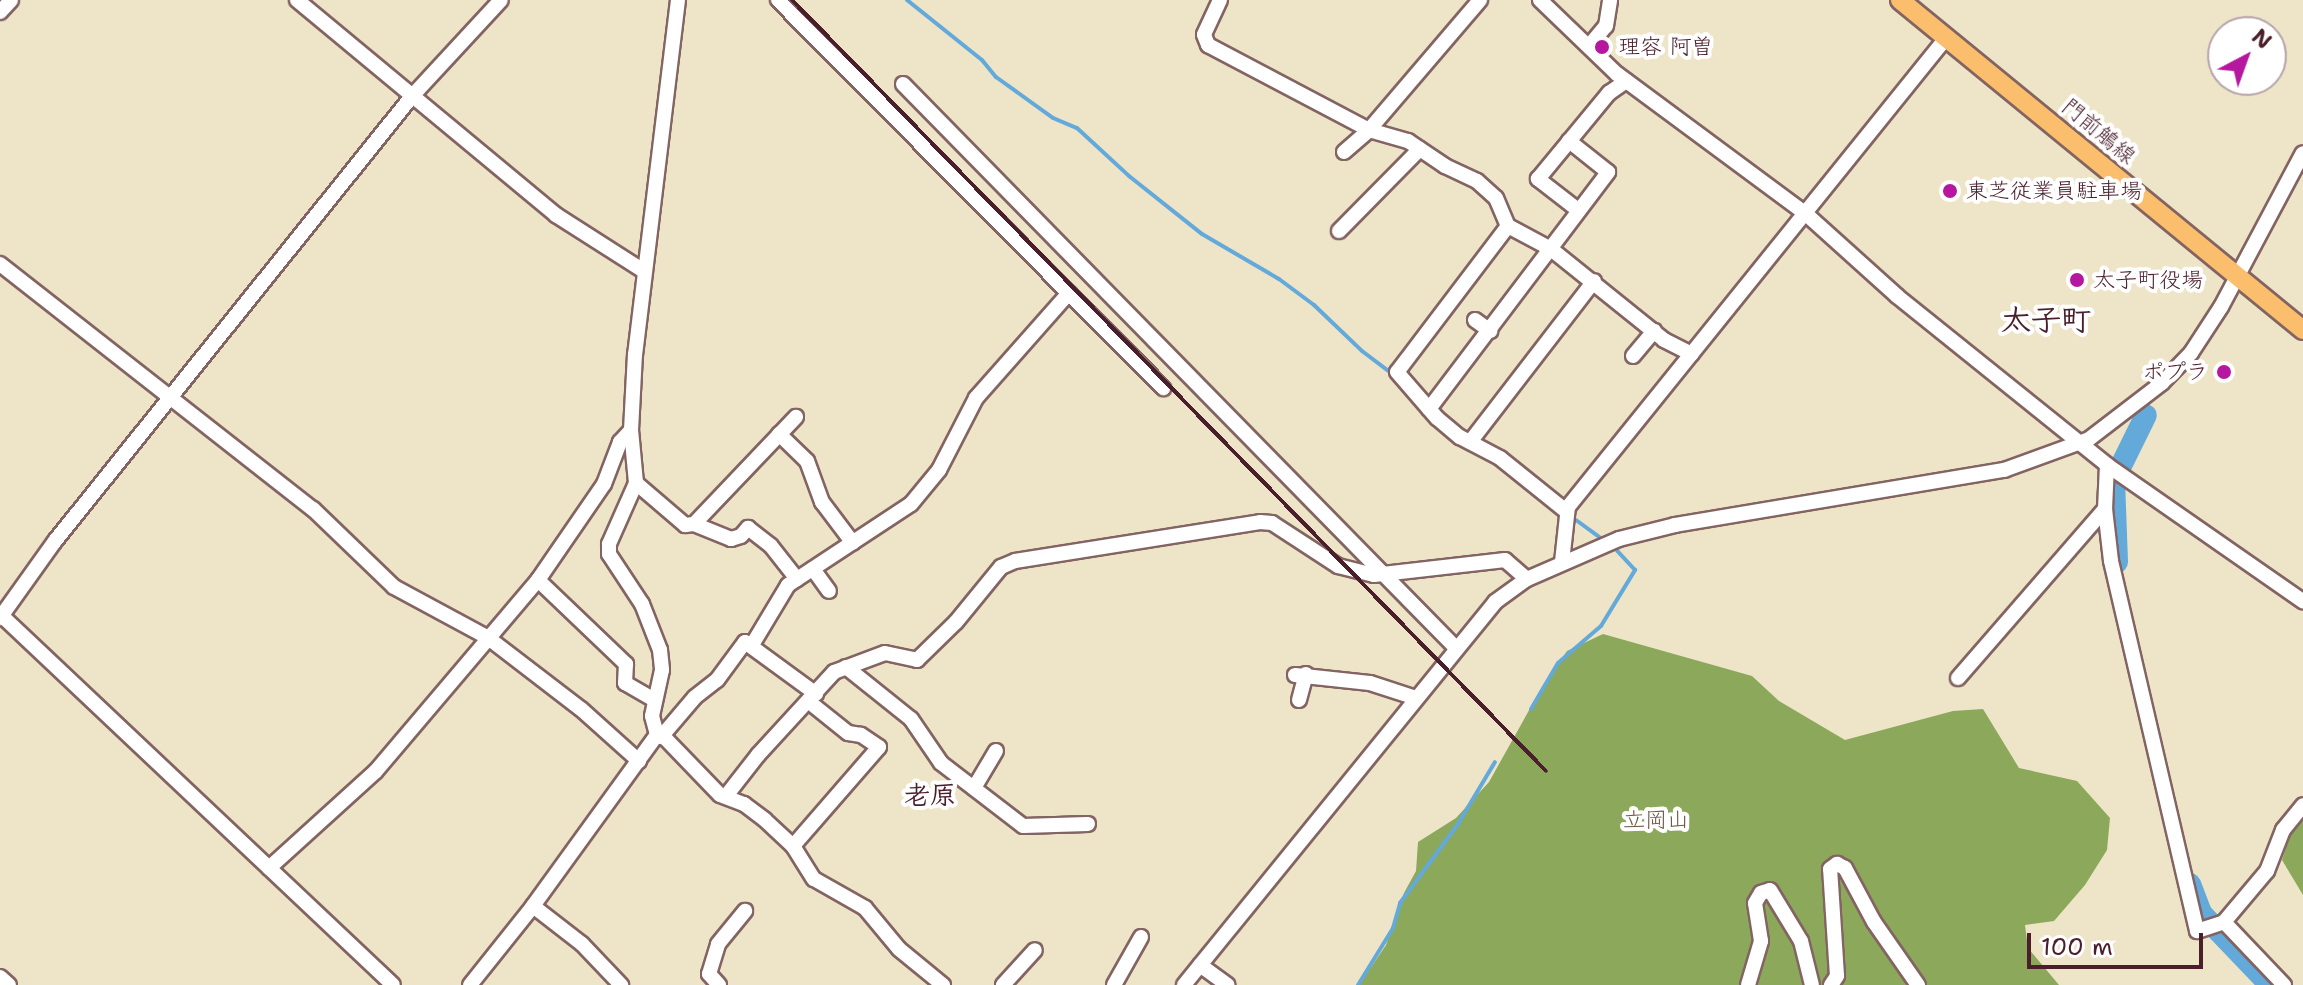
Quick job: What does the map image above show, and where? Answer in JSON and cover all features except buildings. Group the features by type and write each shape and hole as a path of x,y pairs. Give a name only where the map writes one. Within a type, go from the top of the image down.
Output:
{"main road":[{"name":"門前鵤線","path":"1900,0 2303,330"}],"street":[{"path":"0,12 11,0"},
{"path":"297,0 556,215 642,270"},
{"path":"393,985 1,616 55,541 413,95 501,0"},
{"path":"678,0 665,125 642,270 631,430 636,483 609,544 609,554 642,604 660,650 662,670 652,716 659,736 720,795 744,804 793,846 814,879 865,908 899,949 943,985"},
{"path":"778,0 1163,388"},
{"path":"1220,0 1204,35 1208,45 1369,130 1408,141 1445,166 1477,181 1496,198 1508,226 1551,249 1654,331 1692,354"},
{"path":"1344,152 1369,130 1480,0"},
{"path":"1540,0 1626,81 1806,214 1897,296 2114,470 2303,601"},
{"path":"1589,46 1606,26 1610,0"},
{"path":"1562,562 1566,511 1946,38"},
{"path":"1578,210 1538,179 1609,93 1626,81"},
{"path":"903,84 1381,575 1455,647"},
{"path":"1429,409 1608,172 1569,141"},
{"path":"1339,231 1420,149"},
{"path":"1184,985 1455,647 1495,602 1527,579 1619,539 1675,525 2004,470 2080,442 2162,383 2191,353 2303,153"},
{"path":"1508,226 1397,372 1429,409 1470,442 1500,458 1566,511"},
{"path":"0,264 313,509 394,587 487,637 581,709 639,761"},
{"path":"1470,442 1594,281"},
{"path":"752,645 788,585 911,504 939,470 976,398 1069,293"},
{"path":"1475,320 1490,331"},
{"path":"1633,356 1654,331"},
{"path":"694,524 796,417"},
{"path":"269,868 376,771 538,580 604,484 620,442 631,430"},
{"path":"779,434 807,461 822,502 853,543"},
{"path":"2114,470 2105,509 2124,629 2197,931 2224,922 2267,871 2283,830 2303,805"},
{"path":"636,483 685,525 694,524 731,539 741,536 748,528 771,546 797,579"},
{"path":"1958,678 2105,509"},
{"path":"726,796 758,755 834,672 885,653 917,660 956,622 1001,567 1015,561 1151,537 1272,523 1338,566 1381,575 1505,560 1527,579"},
{"path":"813,569 829,591"},
{"path":"538,580 626,664 625,683 654,700"},
{"path":"470,985 533,906 659,736 695,697 717,680 745,642 848,733 861,735 879,747 793,846"},
{"path":"846,667 911,719 941,763 1023,826 1088,824"},
{"path":"1299,700 1300,674 1370,683 1416,698"},
{"path":"974,788 996,751"},
{"path":"1831,985 1837,976 1830,869 1837,864 1845,868 1874,922 1918,985"},
{"path":"1748,985 1761,941 1755,903 1761,893 1770,890 1801,941 1812,985"},
{"path":"533,906 582,944 621,985"},
{"path":"719,985 709,974 718,944 745,911"},
{"path":"2224,922 2284,985"},
{"path":"1114,985 1127,956 1141,937"},
{"path":"1003,985 1035,950"},
{"path":"1200,965 1228,985"},
{"path":"0,977 9,985"}],"green space":[{"name":"立岡山","path":"1603,634 1752,676 1779,701 1845,740 1953,711 1983,709 2019,768 2077,781 2110,818 2107,850 2085,885 2054,921 2025,925 2028,948 2059,985 1359,985 1386,945 1404,893 1416,871 1418,842 1456,818 1489,782 1542,687 1567,651"},
{"path":"2303,813 2303,895 2282,860 2295,821"}],"waterway":[{"path":"907,0 982,60 996,77 1053,118 1077,128 1129,176 1202,234 1279,279 1314,305 1362,351 1394,375"},
{"path":"2117,562 2114,480 2146,415"},
{"path":"1576,520 1599,537"},
{"path":"1531,709 1558,663 1601,626 1635,570 1617,551"},
{"path":"1358,985 1393,928 1400,903 1458,824 1495,762"},
{"path":"2190,884 2201,913 2270,985"}],"railway":[{"path":"792,0 1546,771"}],"place":[{"name":"理容 阿曽","path":"1602,47"},
{"name":"東芝従業員駐車場","path":"1950,191"},
{"name":"太子町役場","path":"2077,280"},
{"name":"ポプラ","path":"2224,372"}],"district":[{"name":"太子町","path":"2046,320"},
{"name":"老原","path":"930,795"}]}
